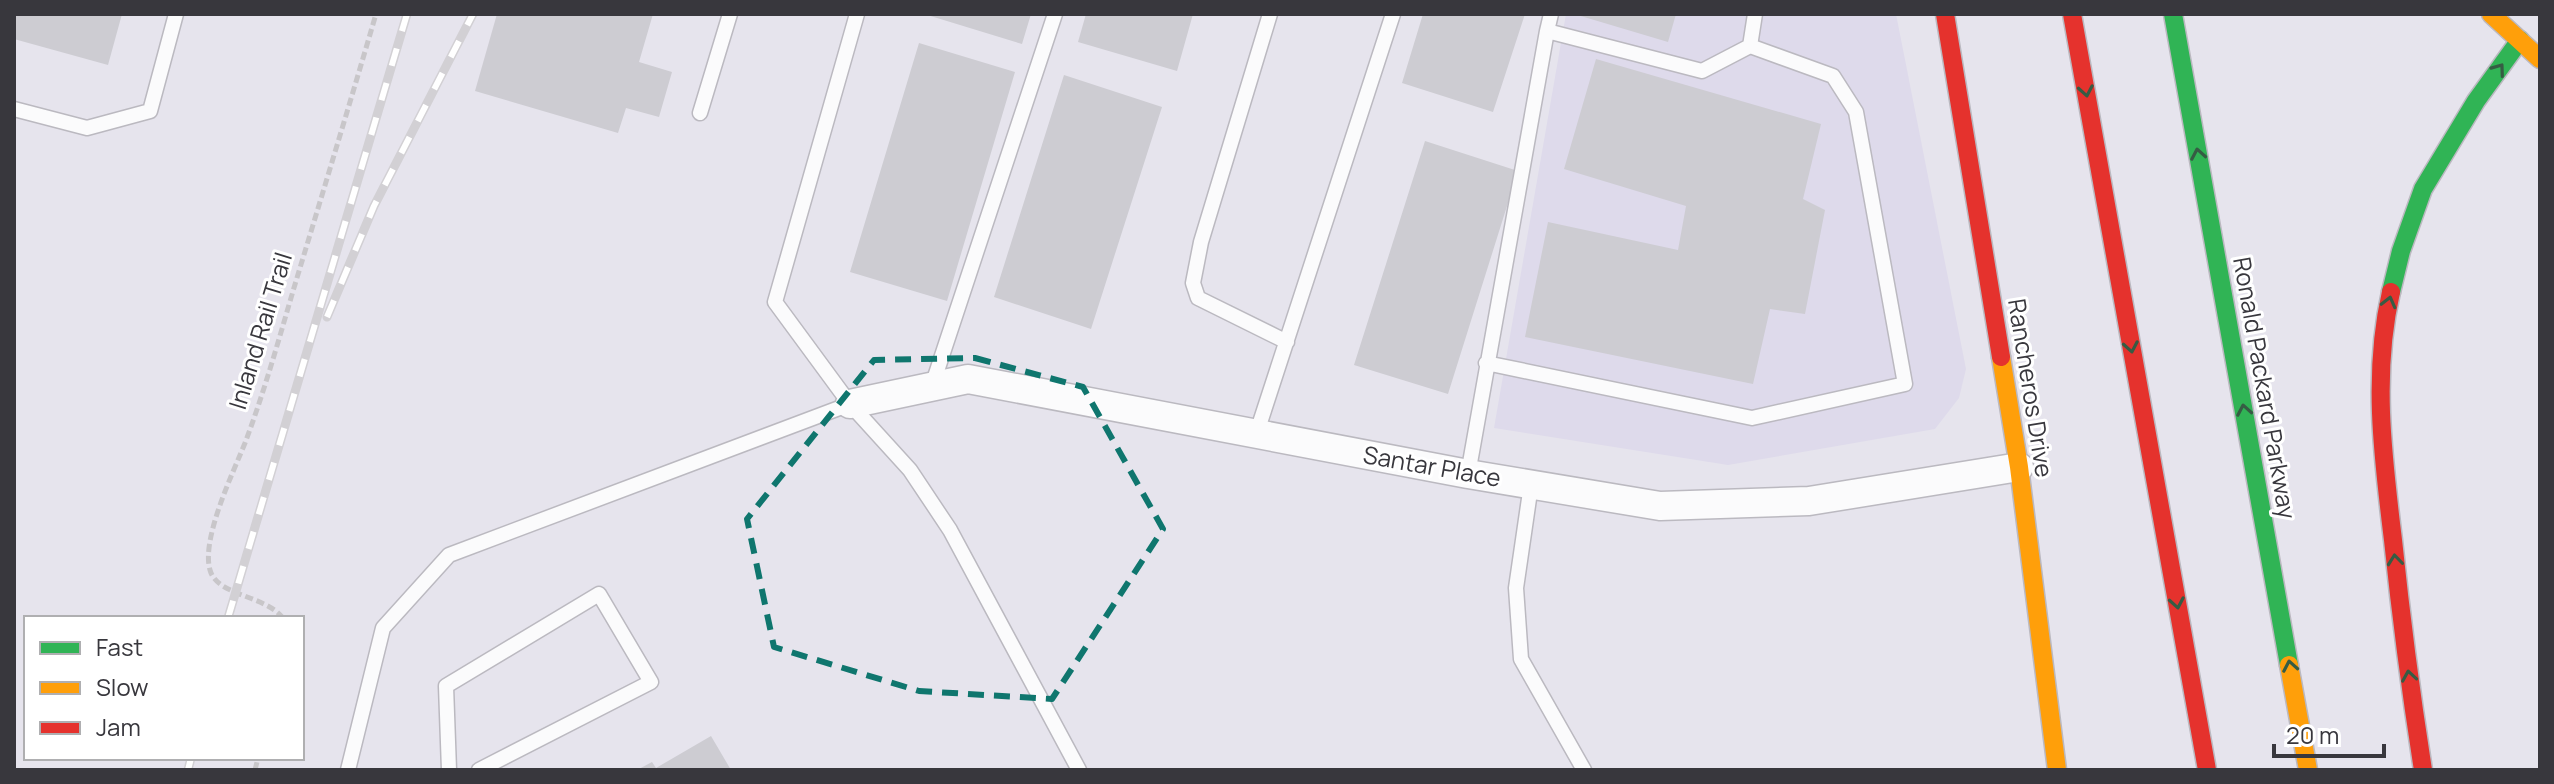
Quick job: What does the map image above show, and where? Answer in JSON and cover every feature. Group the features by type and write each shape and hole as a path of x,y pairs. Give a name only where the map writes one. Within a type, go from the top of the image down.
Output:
{"main road":[{"name":"Rancheros Drive","path":"1945,14 2019,467 2057,770"},
{"path":"2072,14 2207,770"},
{"name":"Ronald Packard Parkway","path":"2173,14 2308,770"},
{"path":"2423,770 2406,657 2382,448 2380,388 2383,326 2401,251 2423,189 2476,101 2530,50 2491,14"}],"street":[{"path":"2530,50 2540,19"},
{"name":"Santar Place","path":"850,404 968,379 1468,474 1660,506 1794,502 2019,467"}],"lane":[{"path":"14,109 87,128 150,111 176,14"},
{"path":"700,113 730,14"},
{"path":"857,14 775,302 850,404 910,470 950,530 1079,770"},
{"path":"932,387 1055,14"},
{"path":"1270,14 1201,242 1193,283 1198,298 1287,342"},
{"path":"1256,435 1393,14"},
{"path":"1468,474 1551,14"},
{"path":"1750,46 1755,14"},
{"path":"1486,363 1752,418 1905,384 1856,112 1833,76 1750,46 1702,71 1547,31"},
{"path":"348,770 383,628 449,555 850,404"},
{"path":"1531,485 1516,588 1521,659 1584,770"},
{"path":"449,770 446,686 599,594 651,682 479,770"}],"path":[{"name":"Inland Rail Trail","path":"281,616 271,606 220,585 209,569 208,546 272,362 376,14"}],"highlighted area":[{"path":"975,358 1083,387 1163,529 1052,699 919,691 774,647 747,519 874,360"}],"shaded area":[{"path":"1566,14 1896,14 1966,369 1959,398 1935,429 1728,465 1494,428"}],"building":[{"path":"14,14 122,14 108,65 14,39"},
{"path":"497,14 653,14 639,62 672,72 659,117 626,108 618,133 475,91"},
{"path":"924,14 1031,14 1022,44"},
{"path":"1086,14 1193,14 1177,71 1078,42"},
{"path":"1423,14 1525,14 1493,112 1402,83"},
{"path":"1574,14 1676,14 1668,42"},
{"path":"919,43 1015,72 947,301 850,272"},
{"path":"1596,59 1821,124 1803,199 1825,210 1805,314 1770,309 1753,384 1525,337 1548,222 1678,250 1686,206 1564,169"},
{"path":"1064,75 1162,107 1091,329 994,297"},
{"path":"1425,141 1518,171 1448,394 1354,365"},
{"path":"711,736 731,770 637,770 652,762 656,768"}],"railway":[{"path":"229,616 407,14"},
{"path":"327,317 374,206 473,14"},
{"path":"188,770 190,760"}],"traffic: fast":[{"path":"2173,14 2289,665"},
{"path":"2391,292 2401,251 2423,189 2476,101 2520,40"}],"traffic: slow":[{"path":"2491,14 2540,59"},
{"path":"2001,357 2019,467 2057,770"},
{"path":"2289,665 2308,770"}],"traffic: jam":[{"path":"1945,14 2001,357"},
{"path":"2072,14 2207,770"},
{"path":"2391,292 2382,354 2383,447 2423,770"}]}
